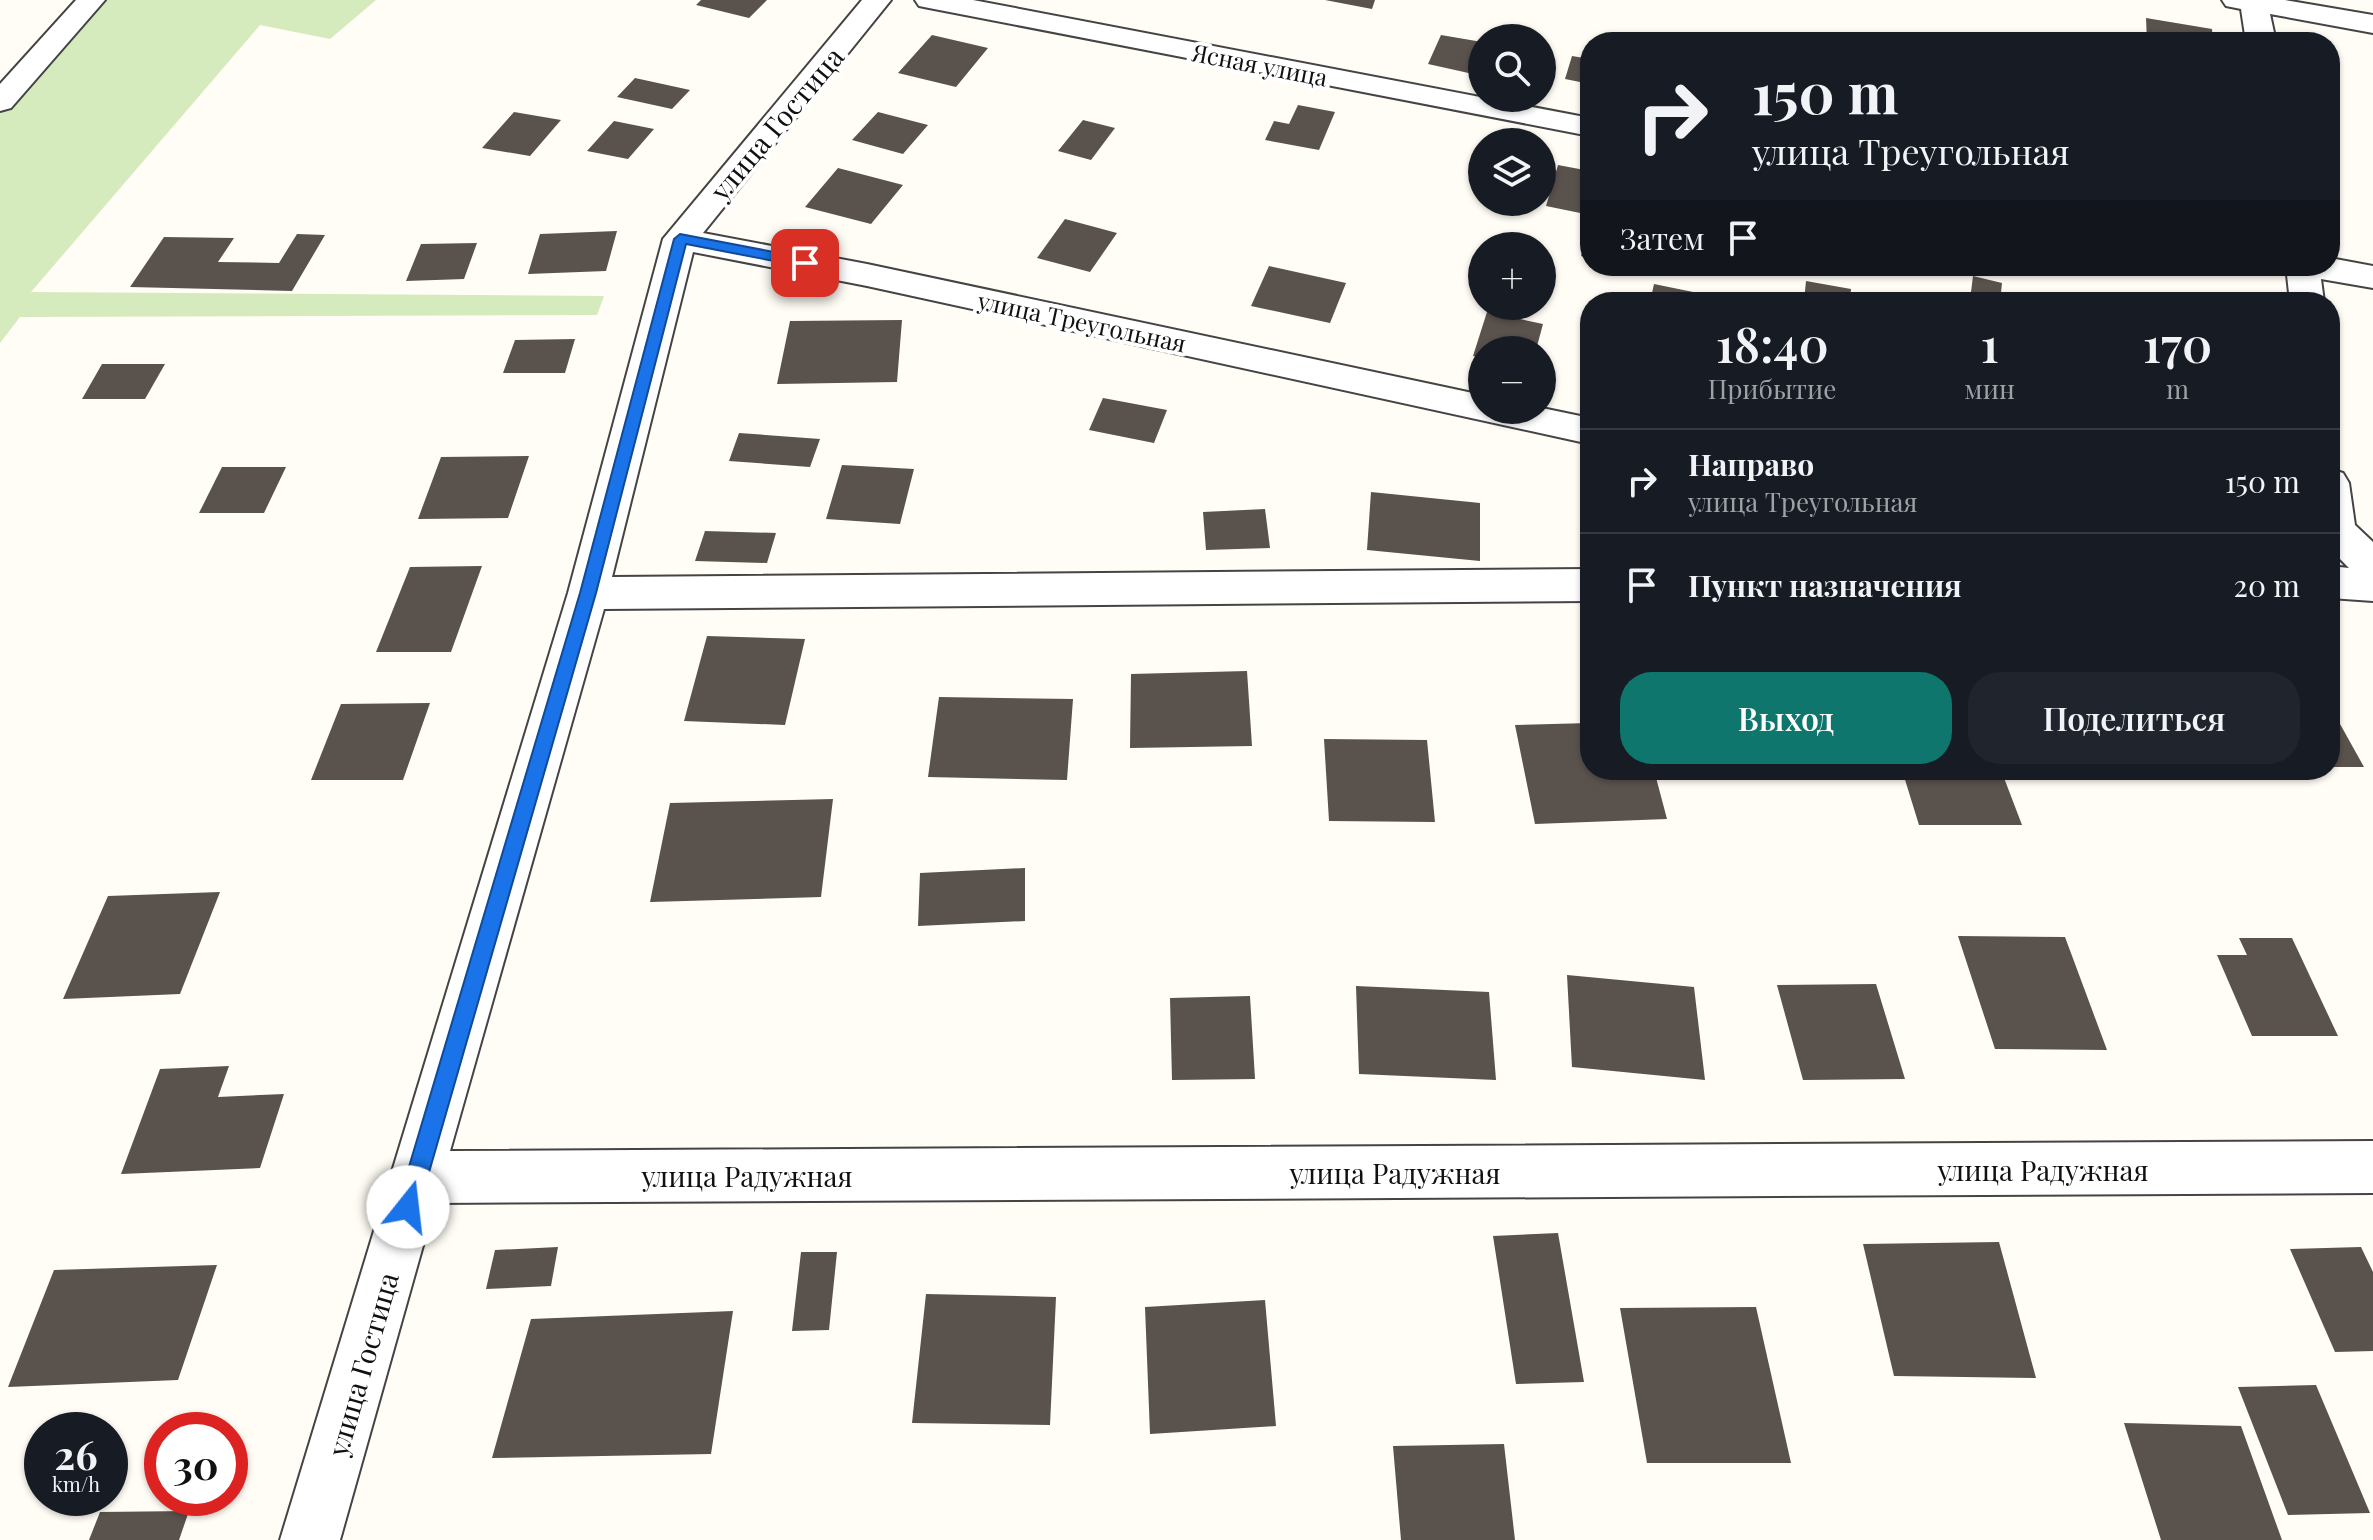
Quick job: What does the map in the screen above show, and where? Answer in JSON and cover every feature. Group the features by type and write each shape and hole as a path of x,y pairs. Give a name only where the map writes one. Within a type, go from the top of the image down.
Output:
{"street":[{"path":"0,102 91,0"},
{"name":"улица Гостица","path":"310,1540 588,593 680,239 877,0"},
{"name":"Ясная улица","path":"929,0 1580,125"},
{"path":"2258,32 2248,1 2373,24"},
{"name":"улица Треугольная","path":"680,239 883,278 1468,405"},
{"path":"2340,271 2373,277"},
{"path":"1556,424 1580,429"},
{"path":"2340,535 2373,566"},
{"path":"2340,583 2373,585"},
{"path":"588,593 1580,585"},
{"name":"улица Радужная","path":"417,1177 2373,1167"}],"green space":[{"path":"102,0 376,0 330,39 260,25 31,292 604,296 597,315 20,317 0,343 0,114"}],"building":[{"path":"701,0 767,0 749,18 696,5"},
{"path":"1325,0 1375,0 1372,9"},
{"path":"2146,18 2212,29 2212,32 2147,32"},
{"path":"932,35 988,48 956,87 898,73"},
{"path":"1441,35 1468,40 1468,73 1428,64"},
{"path":"1572,56 1580,57 1580,82 1565,79"},
{"path":"635,78 690,90 672,109 617,97"},
{"path":"1298,105 1335,112 1319,150 1265,140 1274,121 1289,124"},
{"path":"514,112 561,120 530,156 482,148"},
{"path":"878,112 928,125 903,154 852,140"},
{"path":"1083,120 1115,128 1091,160 1058,151"},
{"path":"614,121 654,129 628,159 587,151"},
{"path":"1558,165 1580,169 1580,213 1556,208"},
{"path":"838,168 903,185 871,224 805,207"},
{"path":"1065,219 1117,233 1090,272 1037,258"},
{"path":"617,231 606,271 528,274 540,234"},
{"path":"297,234 325,235 292,291 130,287 164,237 234,238 218,262 279,263"},
{"path":"477,243 464,279 406,281 421,244"},
{"path":"1269,266 1346,283 1330,323 1251,306"},
{"path":"1973,276 2002,283 2001,292 1971,292"},
{"path":"1806,281 1851,289 1851,292 1805,292"},
{"path":"1654,284 1693,292 1652,292"},
{"path":"902,320 897,382 777,384 790,321"},
{"path":"1484,320 1524,320 1543,324 1540,336 1479,336"},
{"path":"575,339 565,373 503,373 515,340"},
{"path":"102,364 165,364 145,399 82,399"},
{"path":"1103,398 1167,410 1154,443 1089,430"},
{"path":"739,433 820,439 810,467 729,461"},
{"path":"529,456 508,518 418,519 441,457"},
{"path":"842,465 914,469 900,524 826,519"},
{"path":"222,467 286,467 264,513 199,513"},
{"path":"1371,492 1480,503 1480,561 1367,550"},
{"path":"1265,509 1270,548 1206,550 1203,512"},
{"path":"705,531 776,533 767,563 695,561"},
{"path":"482,566 451,652 376,652 410,567"},
{"path":"707,636 805,639 785,725 684,721"},
{"path":"1247,671 1252,746 1130,748 1131,674"},
{"path":"939,697 1073,699 1067,780 928,777"},
{"path":"430,703 403,780 311,780 341,704"},
{"path":"1580,723 1580,780 1657,780 1667,819 1535,824 1515,725"},
{"path":"2340,724 2364,767 2340,767"},
{"path":"1324,739 1427,740 1435,822 1329,821"},
{"path":"1905,780 2005,780 2022,825 1919,825"},
{"path":"833,799 821,897 650,902 670,803"},
{"path":"1025,868 1025,921 918,926 920,873"},
{"path":"220,892 180,994 63,999 108,896"},
{"path":"1958,936 2065,937 2107,1050 1995,1049"},
{"path":"2239,938 2292,938 2338,1036 2252,1036 2217,955 2247,955"},
{"path":"1567,975 1694,987 1705,1080 1572,1067"},
{"path":"1876,984 1905,1079 1803,1080 1777,985"},
{"path":"1356,986 1489,992 1496,1080 1359,1074"},
{"path":"1250,996 1255,1079 1172,1080 1170,998"},
{"path":"229,1066 218,1097 284,1094 260,1168 121,1174 160,1069"},
{"path":"1558,1233 1584,1382 1516,1384 1493,1236"},
{"path":"1999,1242 2036,1378 1894,1376 1863,1244"},
{"path":"558,1247 551,1286 486,1289 495,1250"},
{"path":"2361,1247 2373,1272 2373,1351 2335,1352 2290,1249"},
{"path":"801,1252 837,1252 829,1330 792,1331"},
{"path":"217,1265 178,1380 8,1387 54,1270"},
{"path":"926,1294 1056,1297 1050,1425 912,1423"},
{"path":"1265,1300 1276,1426 1150,1434 1145,1307"},
{"path":"1756,1307 1791,1463 1647,1463 1620,1308"},
{"path":"733,1311 711,1454 492,1458 531,1319"},
{"path":"2316,1385 2370,1513 2288,1515 2238,1387"},
{"path":"2124,1423 2241,1426 2282,1540 2161,1540"},
{"path":"1504,1444 1515,1540 1401,1540 1393,1446"},
{"path":"128,1512 144,1512 144,1516 187,1516 179,1540 89,1540 98,1516 128,1516"}],"route":[{"path":"408,1207 588,593 680,239 805,263"}]}
